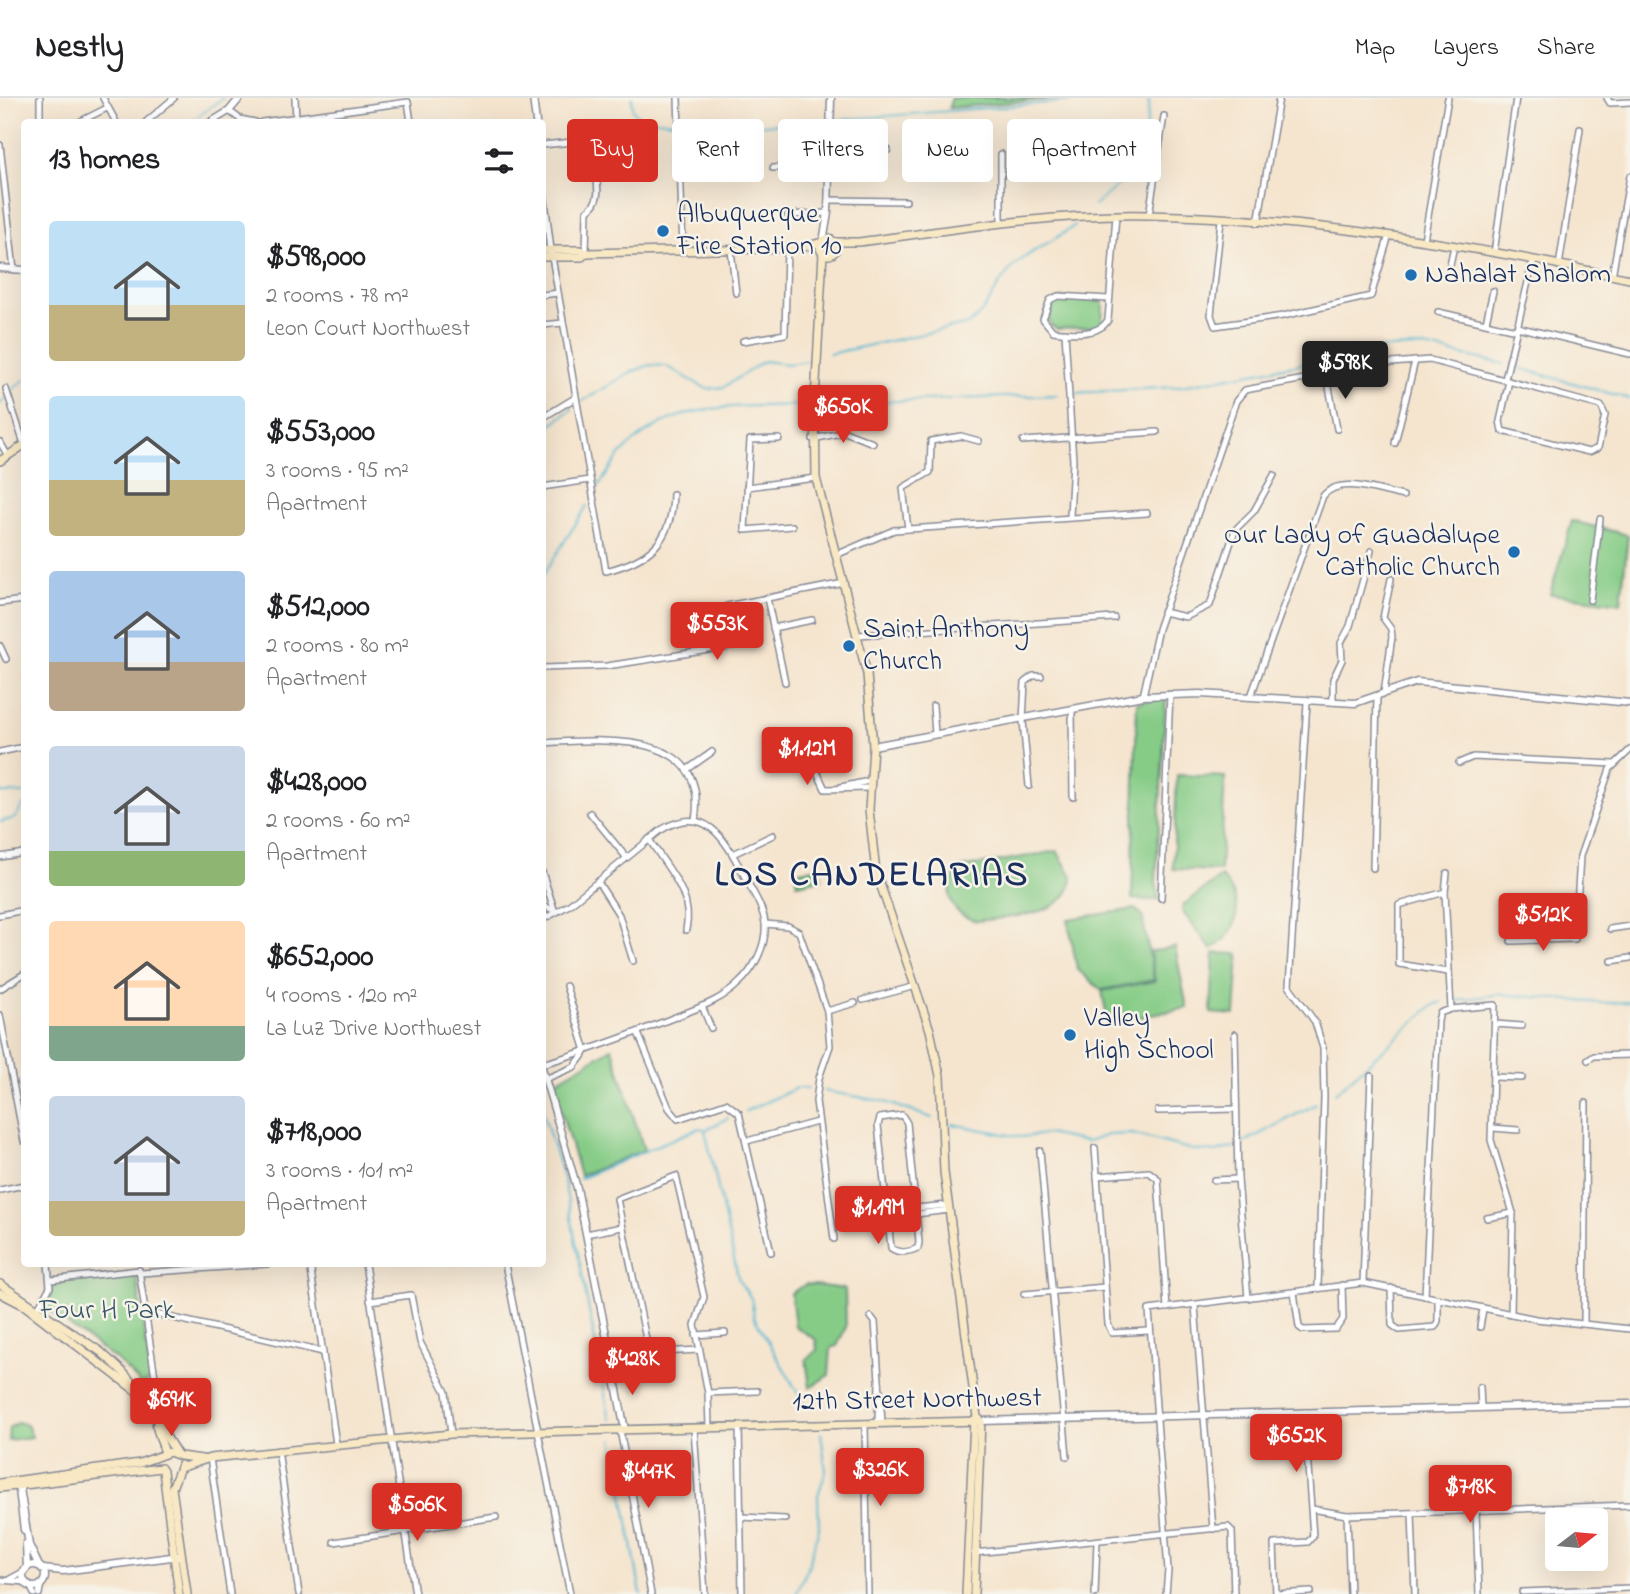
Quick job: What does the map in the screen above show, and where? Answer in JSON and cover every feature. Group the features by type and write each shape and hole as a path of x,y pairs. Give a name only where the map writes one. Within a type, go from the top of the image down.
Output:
{"main road":[{"path":"801,248 823,242 859,242 1001,224 1149,215 1389,235 1630,279"},
{"path":"824,274 834,253 834,241"},
{"path":"823,242 824,274 813,439 816,478 867,674 873,746 869,785 876,872 916,986 940,1076 948,1208 977,1420 971,1554 966,1594"},
{"path":"548,252 582,257 586,253 801,248 834,253 859,242"},
{"path":"0,461 21,447"},
{"path":"0,1284 101,1352 122,1371 178,1455 178,1470 172,1488 179,1594"},
{"path":"0,1293 25,1306 117,1374 137,1393"},
{"name":"12th Street Northwest","path":"164,1455 208,1458 451,1434 977,1420"},
{"path":"156,1421 164,1455 162,1469 177,1556 187,1594"},
{"path":"0,1488 135,1464 164,1455"},
{"name":"12th Street Northwest","path":"178,1470 208,1458"},
{"path":"0,1483 19,1484 162,1469 178,1470"},
{"path":"971,1554 974,1594"}],"street":[{"path":"40,98 40,119"},
{"path":"103,98 114,119"},
{"path":"149,119 172,98"},
{"path":"216,119 229,111 240,98"},
{"path":"295,98 296,119 408,102 411,119"},
{"path":"379,98 380,108"},
{"path":"533,98 536,119"},
{"path":"678,98 683,251"},
{"path":"830,119 831,98"},
{"path":"1258,223 1279,98"},
{"path":"1424,240 1448,98"},
{"path":"1494,253 1516,98"},
{"path":"1607,98 1610,103 1630,102"},
{"path":"85,119 107,108"},
{"path":"229,111 240,119"},
{"path":"1149,215 1161,153 1164,116"},
{"path":"1559,266 1580,129"},
{"path":"546,145 567,143"},
{"path":"0,145 14,270"},
{"path":"1001,224 1002,154"},
{"path":"772,168 778,168"},
{"path":"1612,275 1630,176"},
{"path":"586,253 587,211 596,204 599,192 597,182"},
{"path":"823,242 828,215 828,182"},
{"path":"828,200 906,201"},
{"path":"788,215 828,215"},
{"path":"828,215 834,241"},
{"path":"1109,299 1059,296 1050,300 1043,319 1047,328 1065,332 1097,331 1104,327 1108,320 1116,215"},
{"path":"1221,220 1211,314 1215,326 1283,316 1371,296 1389,235"},
{"path":"546,228 548,252 558,293 606,571 630,565 654,548 667,530 673,494"},
{"path":"1449,269 1454,246"},
{"path":"743,341 785,334 787,248"},
{"path":"731,250 736,293"},
{"path":"1143,696 1163,612 1236,401 1245,390 1430,360 1507,380 1601,406 1605,415 1598,448 1589,452 1502,431 1500,421 1507,380 1533,261"},
{"path":"0,268 21,270"},
{"path":"1486,322 1493,291"},
{"path":"546,294 558,293"},
{"path":"1438,312 1630,354"},
{"path":"546,325 563,323"},
{"path":"1065,332 1072,438 1070,516"},
{"path":"1395,443 1415,361"},
{"path":"1327,377 1337,429"},
{"path":"6,389 21,436"},
{"path":"546,416 575,398"},
{"path":"813,439 845,432 873,443"},
{"path":"1023,441 1157,432"},
{"path":"908,528 903,488 930,472 931,441 961,436 971,436 979,441"},
{"path":"779,439 750,440 745,530 792,526"},
{"path":"0,442 8,456"},
{"path":"1163,612 1186,617 1210,606 1235,530 1254,511 1274,475"},
{"path":"747,487 816,478"},
{"path":"546,486 590,480"},
{"path":"1251,696 1323,496 1331,486 1342,484 1403,496"},
{"path":"836,555 894,530 908,528 1147,513"},
{"path":"1590,600 1600,519"},
{"path":"1333,702 1333,679 1342,660 1341,643 1350,626 1371,551"},
{"path":"1373,869 1381,694 1392,637 1391,629 1383,618 1391,579"},
{"path":"546,668 607,666 735,646 727,606 844,583"},
{"path":"767,598 785,682"},
{"path":"0,603 21,600"},
{"path":"858,635 1114,618"},
{"path":"773,628 812,620"},
{"path":"0,646 6,659"},
{"path":"1029,786 1025,682 1033,676 1041,676"},
{"path":"873,746 1143,696 1251,696 1307,702 1356,703 1417,682 1630,704"},
{"path":"1161,898 1171,695"},
{"path":"1307,702 1289,986 1315,1023 1323,1048 1318,1288"},
{"path":"933,706 935,734"},
{"path":"1072,709 1073,797"},
{"path":"546,743 610,742 650,746 679,760 688,769 697,796 695,821"},
{"path":"0,752 21,748"},
{"path":"1511,942 1575,939 1580,856 1614,764 1630,750"},
{"path":"688,769 712,752"},
{"path":"780,759 810,757 823,787 869,785"},
{"path":"1459,763 1473,757 1614,764"},
{"path":"590,813 626,857"},
{"path":"546,919 569,905 669,824 695,821 719,834 733,854 758,902 765,924 762,945 750,971 733,989 702,1006 638,1033 546,1065"},
{"path":"733,854 773,835"},
{"path":"649,839 676,877 685,897 689,917 686,930"},
{"path":"0,857 21,854"},
{"path":"1447,873 1445,892 1451,1009"},
{"path":"598,882 619,915 633,961"},
{"path":"546,884 555,912"},
{"path":"1445,892 1399,905 1399,964 1448,972"},
{"path":"546,905 555,912"},
{"path":"0,915 21,911"},
{"path":"765,924 788,926 799,932 827,1011 830,1046 828,1060 819,1078 817,1122 834,1239"},
{"path":"1610,929 1630,926"},
{"path":"1612,961 1630,958"},
{"path":"0,989 21,976"},
{"path":"566,986 586,1052"},
{"path":"863,1000 916,986"},
{"path":"827,1011 855,1003"},
{"path":"1425,1296 1438,1021 1440,1013 1451,1009 1495,1005 1491,1140 1513,1213 1511,1314"},
{"path":"702,1006 711,1028"},
{"path":"0,1015 21,1125"},
{"path":"1495,1024 1522,1026"},
{"path":"638,1033 669,1108 678,1119 726,1103 739,1113 771,1252"},
{"path":"1235,1034 1238,1179 1248,1298"},
{"path":"546,1079 574,1067 586,1052"},
{"path":"1588,1060 1594,1056 1630,1055"},
{"path":"1363,1283 1371,1076"},
{"path":"1494,1077 1521,1078"},
{"path":"546,1082 574,1178 586,1234 651,1594"},
{"path":"1584,1324 1586,1102"},
{"path":"1158,1111 1235,1109"},
{"path":"902,1115 905,1118 916,1211 918,1248 895,1251 891,1248 878,1125 883,1116 902,1115"},
{"path":"747,1140 817,1122"},
{"path":"1493,1128 1518,1130"},
{"path":"1095,1148 1108,1324 1112,1333 1149,1331"},
{"path":"1040,1151 1068,1456"},
{"path":"1097,1176 1149,1172 1155,1175 1159,1186 1167,1308"},
{"path":"699,1350 662,1352 647,1344 617,1199 676,1176 704,1297 695,1325 708,1393 709,1427"},
{"path":"1214,1180 1238,1179"},
{"path":"0,1191 21,1186"},
{"path":"916,1211 948,1208"},
{"path":"1487,1218 1513,1213"},
{"path":"586,1234 622,1227"},
{"path":"38,1308 51,1280 49,1267"},
{"path":"113,1267 114,1272"},
{"path":"137,1393 154,1383 155,1377 140,1272 142,1267"},
{"path":"51,1280 114,1272 203,1267"},
{"path":"310,1267 337,1444"},
{"path":"365,1267 415,1594"},
{"path":"506,1267 570,1594"},
{"path":"1166,1594 1165,1534 1149,1310 1363,1283 1511,1314 1630,1329"},
{"path":"1294,1292 1299,1327 1303,1330 1336,1329 1343,1319 1342,1285"},
{"path":"1024,1294 1105,1287"},
{"path":"1391,1288 1392,1325 1399,1330 1434,1327 1438,1321 1438,1299"},
{"path":"370,1301 411,1295 419,1342 446,1392 451,1434"},
{"path":"1195,1306 1213,1529"},
{"path":"1480,1327 1483,1309"},
{"path":"147,1312 323,1352"},
{"path":"871,1317 875,1322 880,1423"},
{"path":"696,1335 725,1333"},
{"path":"1480,1387 1480,1408"},
{"path":"708,1393 757,1391"},
{"name":"12th Street Northwest","path":"977,1420 1630,1404"},
{"path":"1304,1412 1312,1540 1274,1544 1276,1594 1311,1592"},
{"path":"865,1423 868,1594"},
{"path":"739,1427 742,1594"},
{"path":"694,1428 705,1594"},
{"path":"278,1450 299,1594"},
{"path":"208,1458 230,1594"},
{"path":"19,1484 29,1545 41,1567 43,1582 36,1594 28,1583 19,1484"},
{"path":"1312,1509 1347,1515 1412,1514 1630,1504"},
{"path":"1476,1511 1479,1594"},
{"path":"1412,1514 1415,1594"},
{"path":"1347,1515 1350,1594"},
{"path":"334,1542 496,1517"},
{"path":"741,1517 785,1519"},
{"path":"971,1554 1228,1527 1232,1531 1234,1594"},
{"path":"1095,1594 1097,1541"},
{"path":"0,1580 43,1582 63,1572 177,1556"},
{"path":"9,1579 26,1570 41,1567 63,1572"},
{"path":"1522,1592 1630,1588"}],"green space":[{"path":"951,98 1060,98 949,108"},
{"path":"1063,298 1103,302 1102,324 1098,327 1057,329 1051,326 1047,311 1056,300"},
{"path":"1572,521 1628,535 1621,603 1550,594"},
{"path":"1166,698 1156,882 1159,900 1132,899 1137,702"},
{"path":"1177,775 1225,777 1220,871 1173,869"},
{"path":"1057,851 1072,876 1069,890 1062,900 1050,907 1021,916 977,921 960,913 952,904 950,892 955,869"},
{"path":"819,867 822,879 797,884 795,872"},
{"path":"1221,877 1234,895 1236,916 1229,935 1211,949 1182,911 1183,905"},
{"path":"1135,909 1142,915 1154,980 1101,990 1077,969 1068,919"},
{"path":"1175,947 1187,1008 1108,1023 1102,991 1155,981 1150,952"},
{"path":"1214,953 1239,954 1235,1015 1211,1013"},
{"path":"612,1048 644,1150 580,1176 553,1083"},
{"name":"Four H Park","path":"136,1273 151,1377 143,1386 119,1362 44,1307 55,1283"},
{"path":"806,1284 845,1289 846,1327 837,1346 831,1348 829,1375 810,1387 806,1360 817,1350 816,1340 795,1326 791,1293"},
{"path":"18,1422 27,1425 32,1437 8,1440 9,1428"}],"waterway":[{"path":"194,119 223,98"},
{"path":"632,98 633,110 640,118 672,122"},
{"path":"849,119 1110,98"},
{"path":"1094,206 1143,163 1149,101"},
{"path":"764,125 778,124"},
{"path":"829,354 969,324 982,312 1012,268 1075,225"},
{"path":"1074,393 1176,387 1386,348 1424,347 1504,364"},
{"path":"583,401 631,372 650,365 666,366 707,389 724,387 764,361 788,364 808,361"},
{"path":"1512,366 1630,399"},
{"path":"10,392 21,383"},
{"path":"821,404 1058,395"},
{"path":"0,404 6,398"},
{"path":"597,488 622,453 642,435 685,414 732,407 807,405"},
{"path":"546,428 572,409"},
{"path":"546,571 587,506"},
{"path":"0,793 21,793"},
{"path":"0,822 15,818 21,809"},
{"path":"1454,1001 1500,994 1602,1003 1630,1002"},
{"path":"1335,1093 1432,1006 1442,1002"},
{"path":"746,1111 797,1088 808,1088"},
{"path":"824,1091 882,1101 932,1118"},
{"path":"1241,1144 1316,1104"},
{"path":"728,1118 705,1130 739,1281 751,1298 754,1317 806,1407"},
{"path":"546,1123 564,1181 610,1420"},
{"path":"952,1124 1020,1137 1047,1134 1087,1142 1108,1135 1132,1134 1193,1150 1216,1152 1234,1147"},
{"path":"579,1179 699,1128 704,1129"},
{"path":"796,1594 808,1567 819,1528 818,1495 826,1471 821,1433"},
{"path":"613,1439 641,1594"}],"place":[{"name":"Albuquerque Fire Station 10","path":"663,231"},
{"name":"Nahalat Shalom","path":"1411,275"},
{"name":"Our Lady of Guadalupe Catholic Church","path":"1514,552"},
{"name":"Saint Anthony Church","path":"849,646"},
{"name":"Valley High School","path":"1070,1035"}],"district":[{"name":"LOS CANDELARIAS","path":"872,876"}]}
